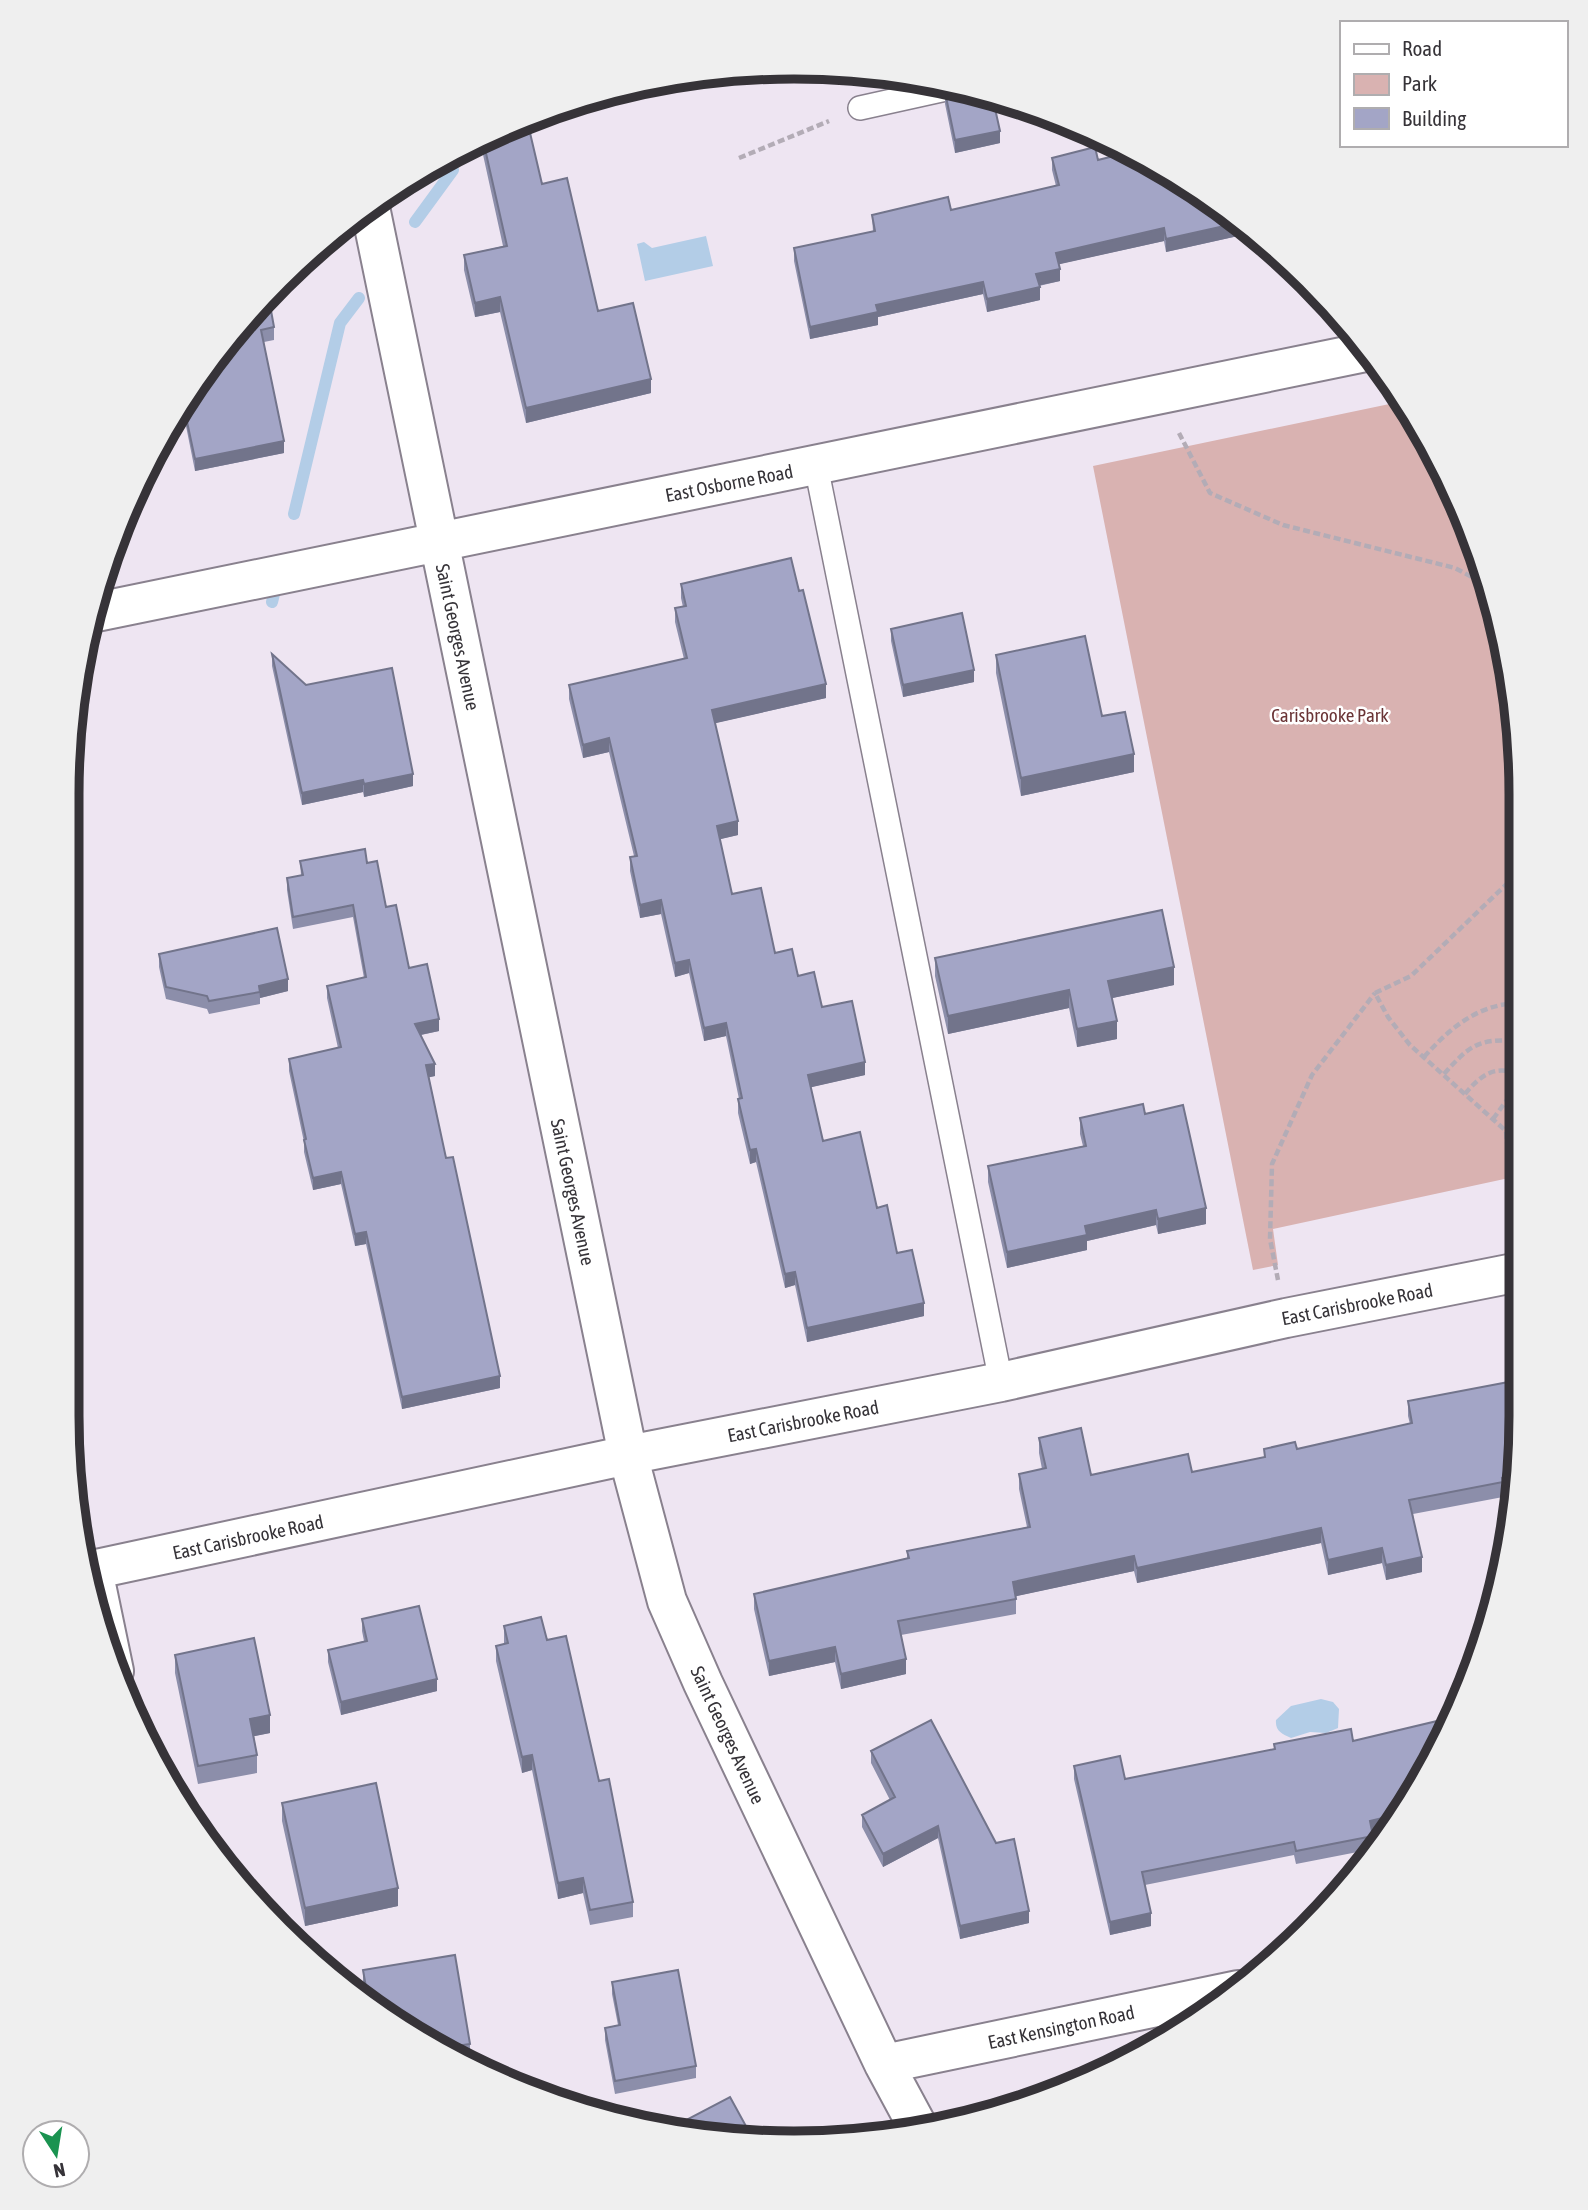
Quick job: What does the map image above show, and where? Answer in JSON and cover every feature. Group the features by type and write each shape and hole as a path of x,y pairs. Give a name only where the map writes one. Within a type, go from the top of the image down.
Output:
{"street":[{"name":"Saint Georges Avenue","path":"372,217 628,1455 667,1601 703,1683 884,2064 915,2121"},
{"name":"East Osborne Road","path":"103,610 1357,354"},
{"name":"East Carisbrooke Road","path":"95,1570 628,1455 1002,1382 1286,1318 1509,1274"},
{"name":"East Kensington Road","path":"884,2064 1212,1995"}],"lane":[{"path":"860,108 933,92"},
{"path":"816,466 1002,1382"}],"path":[{"path":"739,158 860,108"},
{"path":"1161,394 1210,493 1283,524 1455,568 1476,579"},
{"path":"1286,1318 1270,1239 1272,1164 1312,1075 1376,993 1411,976 1509,882"},
{"path":"1376,993 1395,1026 1410,1045 1506,1131 1509,1164"},
{"path":"1424,1057 1445,1034 1464,1019 1490,1007 1509,1004"},
{"path":"1444,1074 1462,1054 1476,1044 1509,1040"},
{"path":"1465,1094 1479,1077 1498,1070 1509,1073"},
{"path":"1493,1119 1509,1097"}],"green space":[{"name":"Carisbrooke Park","path":"1393,403 1413,436 1455,520 1471,564 1496,654 1503,701 1509,794 1509,1178 1273,1229 1278,1265 1253,1270 1093,466"}],"water":[{"path":"706,236 713,266 645,281 637,244 644,242 652,248"},
{"path":"1321,1699 1333,1702 1339,1709 1338,1728 1326,1733 1310,1732 1291,1738 1278,1729 1276,1720 1291,1706"}],"building":[{"path":"946,95 995,108 1000,131 955,140"},
{"path":"529,130 542,184 567,178 598,311 633,303 651,379 526,408 500,297 475,303 464,255 507,246 485,150"},
{"path":"1095,147 1098,160 1115,156 1191,199 1227,225 1166,239 1164,228 1056,253 1060,269 1036,274 1040,287 987,299 983,282 876,305 878,312 810,327 794,248 875,231 872,215 948,197 951,210 1059,185 1052,158"},
{"path":"270,307 274,327 261,330 284,441 195,459 186,418 227,359"},
{"path":"791,558 799,591 803,590 826,684 712,710 738,821 717,826 732,894 761,888 775,953 792,949 798,976 814,972 822,1007 852,1001 865,1062 808,1075 823,1141 860,1132 877,1208 887,1205 897,1253 912,1250 924,1303 807,1328 795,1272 785,1274 756,1149 750,1150 738,1099 742,1098 726,1023 704,1028 689,960 675,963 661,900 640,905 630,857 637,856 609,738 583,745 569,685 687,658 675,608 686,606 681,584"},
{"path":"962,613 974,670 903,685 891,629"},
{"path":"1085,636 1102,716 1125,712 1134,754 1021,778 996,655"},
{"path":"272,654 306,685 392,668 413,774 364,784 363,780 302,793"},
{"path":"365,849 367,863 377,861 386,907 396,905 409,968 427,964 439,1019 415,1024 435,1064 426,1065 446,1158 453,1157 500,1376 402,1397 366,1232 355,1234 341,1172 313,1178 289,1059 341,1047 327,986 366,977 353,905 293,917 287,878 303,875 300,861"},
{"path":"1162,910 1174,967 1108,981 1117,1021 1077,1029 1069,990 948,1016 935,958"},
{"path":"277,928 288,979 259,986 260,992 209,1001 207,996 166,987 159,954"},
{"path":"1143,1104 1145,1114 1183,1105 1206,1208 1158,1219 1156,1210 1085,1226 1087,1235 1007,1252 988,1166 1086,1146 1080,1118"},
{"path":"1509,1382 1506,1477 1502,1478 1503,1482 1409,1500 1422,1557 1386,1565 1382,1548 1328,1560 1321,1528 1137,1568 1134,1556 1013,1582 1016,1599 898,1621 906,1659 841,1674 835,1647 769,1661 754,1594 909,1558 907,1551 1030,1527 1019,1474 1046,1468 1039,1438 1081,1428 1091,1475 1188,1454 1192,1472 1265,1457 1264,1449 1295,1442 1297,1449 1412,1423 1408,1401"},
{"path":"419,1606 437,1679 341,1702 328,1650 367,1641 362,1619"},
{"path":"541,1617 547,1640 566,1636 599,1781 609,1779 633,1902 590,1910 583,1878 558,1883 532,1755 522,1757 496,1646 508,1643 504,1626"},
{"path":"254,1638 270,1715 250,1719 257,1755 198,1766 175,1655"},
{"path":"931,1720 996,1843 1014,1839 1029,1911 960,1926 938,1826 883,1854 862,1815 895,1797 871,1751"},
{"path":"1441,1720 1389,1813 1386,1817 1370,1821 1372,1836 1296,1851 1294,1842 1142,1872 1151,1913 1110,1922 1074,1766 1120,1756 1125,1779 1275,1749 1274,1744 1351,1729 1353,1741"},
{"path":"376,1783 398,1888 305,1908 282,1803"},
{"path":"455,1955 470,2044 457,2046 397,2011 366,1988 363,1970"},
{"path":"678,1970 696,2066 615,2081 605,2028 620,2025 612,1982"},
{"path":"730,2097 747,2128 744,2130 682,2122"}],"waterway":[{"path":"415,222 453,170"},
{"path":"294,514 340,323 359,298"},
{"path":"272,602 274,594"}]}
